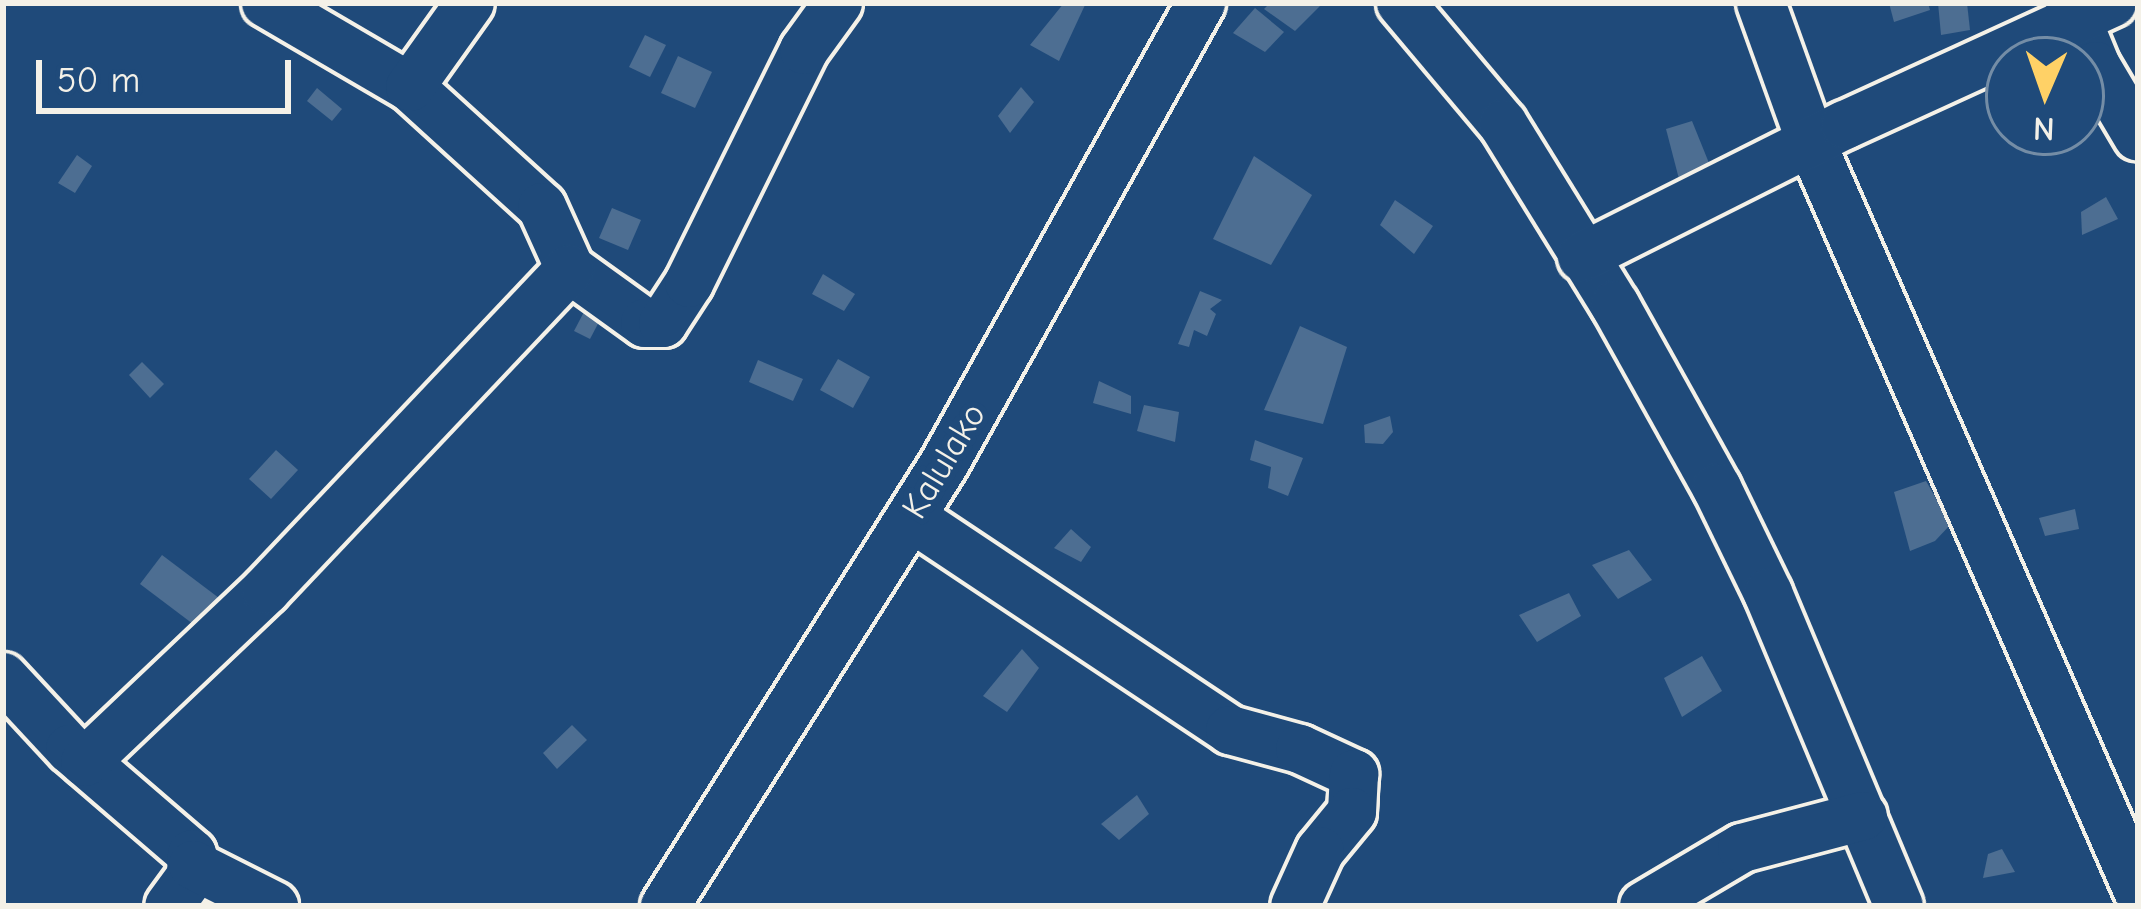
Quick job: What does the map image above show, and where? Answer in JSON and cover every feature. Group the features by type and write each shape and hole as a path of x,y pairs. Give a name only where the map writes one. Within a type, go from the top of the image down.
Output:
{"street":[{"path":"266,3 410,87 542,207 570,269 645,322 663,323 689,283 804,50 838,3"},
{"path":"410,87 470,3"},
{"name":"Kalulako","path":"665,906 911,517 1201,3"},
{"path":"1402,3 1503,124 1717,488 1899,906"},
{"path":"1761,3 1811,142 2138,890"},
{"path":"1582,257 2086,9 2138,137"},
{"path":"85,762 266,590 570,269"},
{"path":"911,517 1230,730 1300,749 1354,774 1352,812 1320,851 1295,906"},
{"path":"3,677 85,762 184,843 193,865 274,906"},
{"path":"1645,906 1742,848 1863,816"},
{"path":"169,906 193,865"}],"building":[{"path":"1064,3 1085,5 1059,61 1030,45"},
{"path":"1270,3 1323,3 1295,31 1264,9"},
{"path":"1889,3 1928,3 1930,10 1894,22"},
{"path":"1938,3 1967,3 1970,30 1941,35"},
{"path":"1255,8 1284,32 1265,52 1233,33"},
{"path":"645,35 666,45 650,77 629,67"},
{"path":"678,56 712,72 695,108 661,93"},
{"path":"1021,87 1034,102 1010,133 998,116"},
{"path":"317,88 342,109 332,121 307,101"},
{"path":"1692,121 1711,168 1679,179 1666,129"},
{"path":"77,155 92,166 75,193 58,183"},
{"path":"1254,156 1312,195 1271,265 1213,239"},
{"path":"2106,197 2118,219 2082,235 2081,212"},
{"path":"1395,200 1433,226 1414,254 1380,225"},
{"path":"612,208 641,220 628,250 599,238"},
{"path":"823,274 855,294 844,311 812,294"},
{"path":"1200,291 1222,300 1210,309 1216,314 1207,336 1194,330 1189,347 1178,344"},
{"path":"585,310 601,318 590,339 574,331"},
{"path":"1300,326 1347,347 1323,424 1264,410"},
{"path":"838,359 870,377 853,408 820,390"},
{"path":"758,360 803,379 793,401 749,382"},
{"path":"142,362 164,384 150,398 129,375"},
{"path":"1099,381 1131,396 1131,414 1093,403"},
{"path":"1144,405 1179,412 1175,442 1137,431"},
{"path":"1390,416 1393,432 1383,444 1365,443 1364,425"},
{"path":"1255,440 1303,458 1288,496 1268,488 1271,467 1250,460"},
{"path":"276,450 298,470 271,499 249,479"},
{"path":"1926,481 1951,524 1935,541 1910,551 1894,492"},
{"path":"2075,509 2079,529 2045,536 2039,518"},
{"path":"1071,529 1091,547 1081,562 1054,548"},
{"path":"1629,550 1652,580 1618,599 1592,565"},
{"path":"162,555 219,598 197,627 140,584"},
{"path":"1569,593 1581,616 1537,642 1519,615"},
{"path":"1022,649 1039,668 1007,712 983,696"},
{"path":"1702,656 1722,691 1682,717 1664,678"},
{"path":"572,725 587,740 557,769 543,753"},
{"path":"1137,795 1149,814 1119,840 1101,824"},
{"path":"2002,849 2015,872 1983,878 1988,854"}]}
